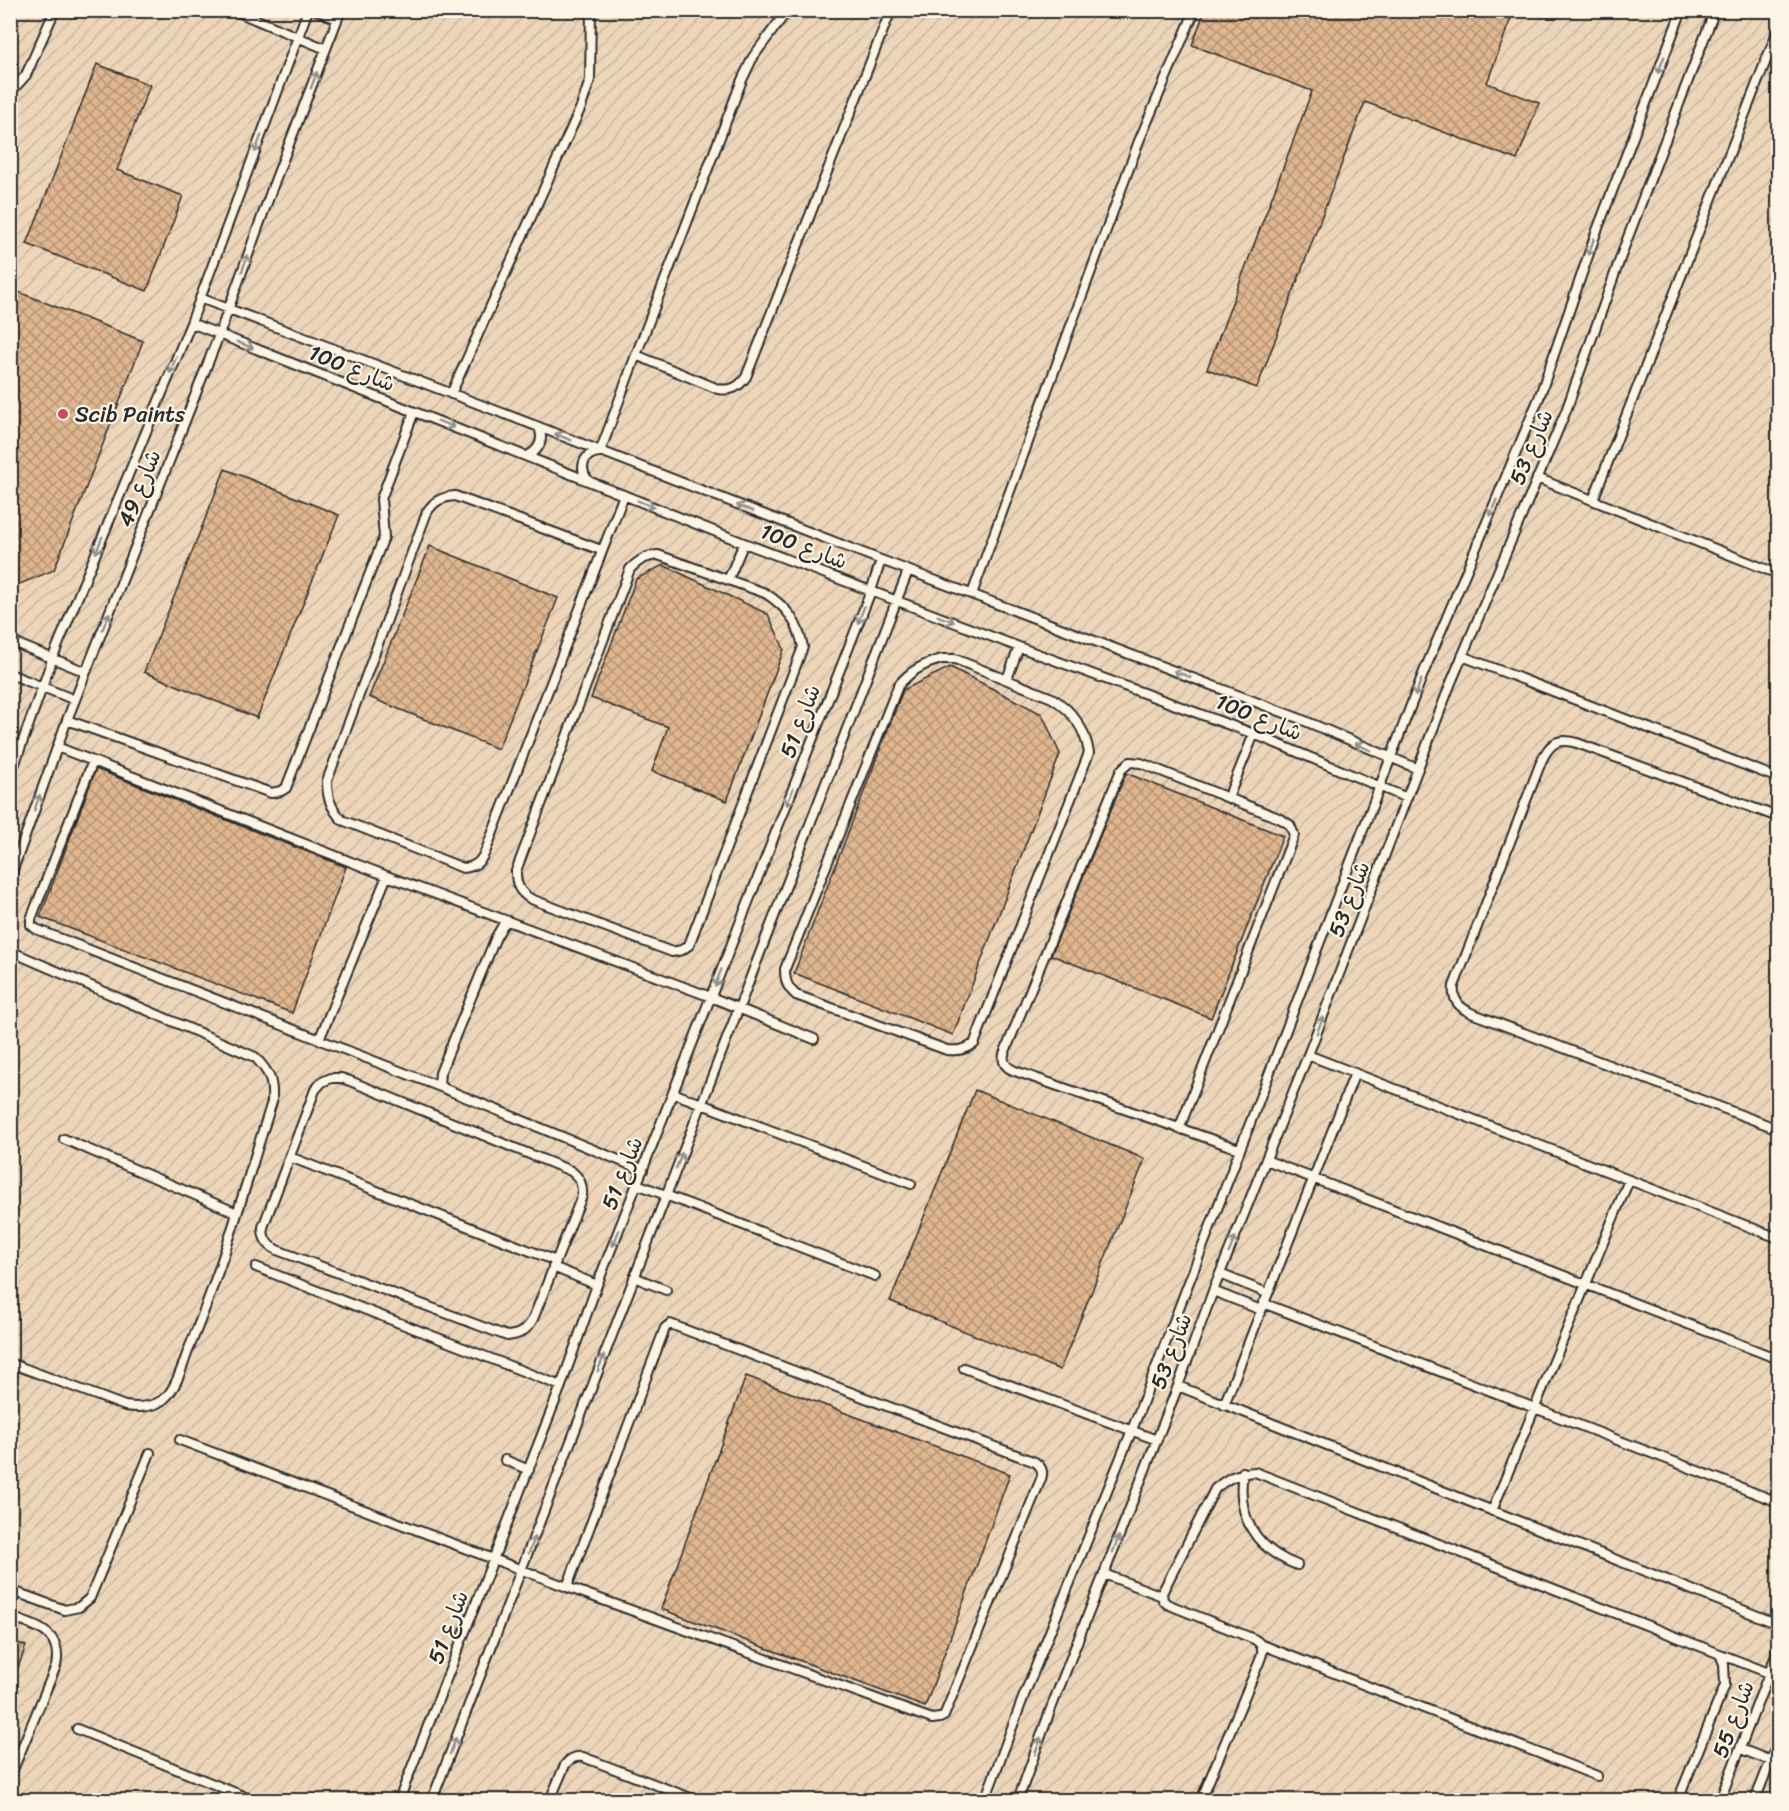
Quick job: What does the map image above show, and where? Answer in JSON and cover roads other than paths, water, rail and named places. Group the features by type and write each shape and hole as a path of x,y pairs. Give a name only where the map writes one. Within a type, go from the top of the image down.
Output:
{"lane":[{"path":"10,93 26,75 55,10"},
{"path":"233,10 326,49"},
{"name":"شارع 49","path":"10,777 53,657 191,323 308,10"},
{"path":"316,10 337,19"},
{"name":"شارع 49","path":"10,878 67,720 219,334 341,10"},
{"path":"451,394 582,107 590,80 591,10"},
{"path":"636,355 718,389 735,389 741,384 746,377 891,10"},
{"path":"972,594 1139,141 1195,10"},
{"name":"شارع 53","path":"985,1800 1023,1698 1132,1430 1423,674 1539,398 1596,233 1682,10"},
{"name":"شارع 53","path":"1018,1800 1213,1292 1308,1055 1462,656 1566,411 1632,225 1715,10"},
{"path":"589,481 583,472 584,462 590,454 600,452 742,80 753,57 784,15"},
{"path":"1593,500 1779,30"},
{"name":"شارع 100","path":"200,298 881,561 1298,718 1418,769"},
{"name":"شارع 100","path":"191,323 744,543 1254,734 1407,798"},
{"path":"67,720 271,793 286,788 384,537 381,499 414,411"},
{"path":"527,456 537,450 540,444 542,439 539,427"},
{"path":"1537,478 1779,574"},
{"path":"601,550 455,496 438,499 432,505 427,512 327,781 329,803 342,820 463,868 478,864 486,850 624,495"},
{"path":"728,580 744,543"},
{"path":"658,555 728,580 765,593 787,610 800,633 802,647 689,945 682,950 672,952 531,899 521,893 516,883 516,871 630,569 638,561 648,556 658,555"},
{"name":"شارع 51","path":"399,1800 529,1470 597,1285 881,561"},
{"name":"شارع 51","path":"432,1800 908,571"},
{"path":"10,641 86,672"},
{"path":"1007,679 1019,647"},
{"path":"1462,656 1779,778"},
{"path":"942,659 955,659 1007,679 1064,705 1081,726 1087,739 1089,753 974,1044 966,1049 947,1050 796,995 789,988 785,979 785,969 898,686 917,668 942,659"},
{"path":"10,674 75,700"},
{"path":"1228,798 1254,734"},
{"path":"1779,817 1568,740 1551,745 1541,762 1454,986 1453,995 1457,1003 1471,1013 1779,1129"},
{"path":"57,747 387,876 711,997 814,1039"},
{"path":"93,761 33,913 31,925 36,929 443,1088 643,1170"},
{"path":"1179,1128 1294,834 1286,821 1138,762 1130,762 1123,766 1003,1058 1005,1065 1015,1071 1239,1149"},
{"path":"319,1040 387,876"},
{"path":"443,1088 439,1084 440,1073 496,937 508,921"},
{"path":"10,951 255,1057 267,1070 273,1085 272,1102 202,1317 175,1383 167,1396 155,1404 140,1408 125,1406 10,1363"},
{"path":"1308,1055 1779,1238"},
{"path":"1224,1405 1355,1073"},
{"path":"331,1078 341,1078 571,1171 581,1182 582,1196 554,1264 529,1326 516,1336 507,1336 271,1247 263,1235 264,1227 315,1090 322,1082 331,1078"},
{"path":"673,1093 911,1184"},
{"path":"64,1139 237,1213"},
{"path":"290,1157 554,1264 597,1285"},
{"path":"1266,1160 1779,1359"},
{"path":"1492,1511 1629,1180"},
{"path":"637,1184 875,1276"},
{"path":"256,1267 561,1386"},
{"path":"1220,1274 1267,1293"},
{"path":"634,1277 666,1290"},
{"path":"1213,1292 1262,1306 1779,1502"},
{"path":"180,1440 493,1560 522,1570 567,1587 932,1719 940,1719 947,1713 1041,1479 1042,1471 1035,1462 670,1324 665,1328 567,1587"},
{"path":"964,1368 1157,1440"},
{"path":"1178,1386 1779,1624"},
{"path":"10,1590 66,1610 79,1607 90,1598 150,1453"},
{"path":"505,1460 529,1470"},
{"path":"1243,1472 1241,1498 1251,1529 1273,1554 1297,1565"},
{"path":"1597,1776 1260,1644 1254,1639 1170,1606 1165,1602 1162,1593 1215,1489 1233,1476 1243,1472 1255,1472 1769,1673"},
{"path":"1104,1574 1162,1596"},
{"path":"10,1617 34,1625 49,1634 54,1641 58,1658 10,1777"},
{"path":"1201,1800 1262,1656 1260,1644"},
{"name":"شارع 55","path":"1720,1800 1779,1650"},
{"path":"1678,1800 1725,1685 1724,1664 1720,1654"},
{"path":"77,1730 253,1800"},
{"path":"1755,1800 1779,1742"},
{"path":"1741,1749 1771,1761"},
{"path":"550,1800 565,1765 578,1757 696,1800"}],"place":[{"name":"Scib Paints","path":"63,414"}]}
